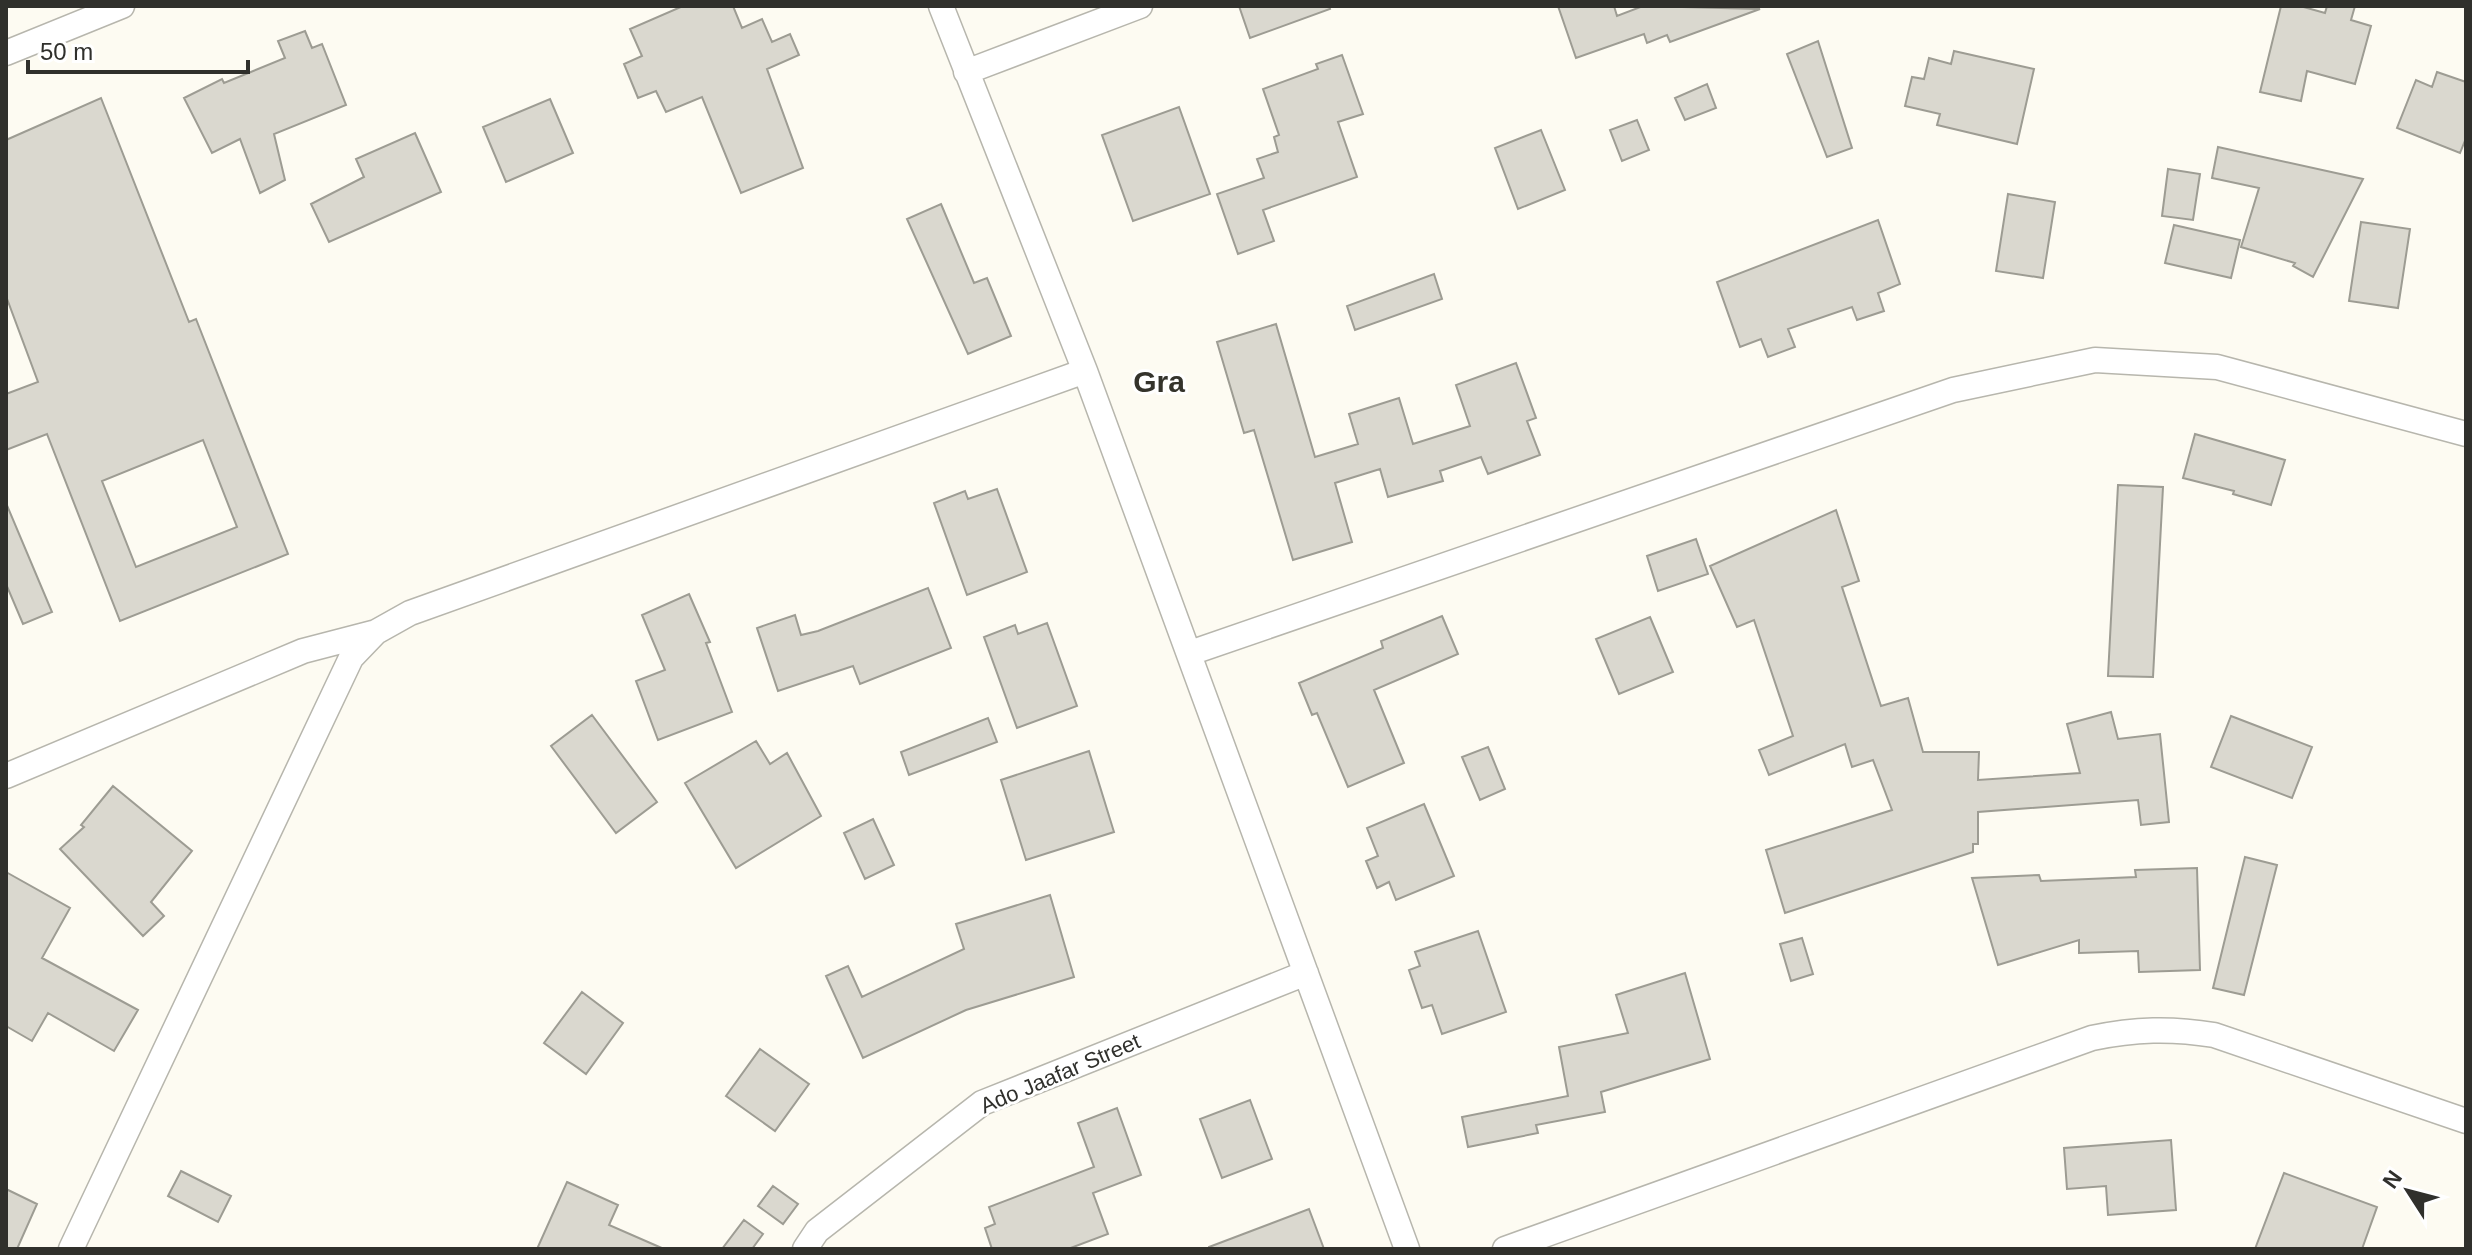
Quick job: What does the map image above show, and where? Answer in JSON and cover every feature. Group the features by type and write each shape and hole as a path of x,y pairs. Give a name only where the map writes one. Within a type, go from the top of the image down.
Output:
{"street":[{"path":"6,53 122,6"},
{"path":"941,6 1085,371 1407,1249"},
{"path":"966,72 1140,6"},
{"path":"1190,653 1953,390 2095,360 2217,367 2466,434"},
{"path":"6,776 303,651 376,632 410,613 1085,371"},
{"path":"71,1249 351,658 376,632"},
{"name":"Ado Jaafar Street","path":"805,1249 817,1231 982,1103 1306,973"},
{"path":"1505,1249 2092,1038 2138,1029 2214,1035 2466,1121"}],"building":[{"path":"683,6 733,6 742,28 762,19 772,42 790,34 799,55 767,69 803,168 741,193 702,97 666,112 656,91 638,98 624,64 642,56 630,29"},
{"path":"1239,6 1329,6 1330,9 1250,38"},
{"path":"1558,6 1614,6 1617,16 1643,6 1760,9 1670,42 1667,35 1647,43 1644,34 1576,58"},
{"path":"2281,6 2300,6 2325,13 2327,6 2355,6 2351,20 2371,26 2355,84 2307,71 2301,101 2260,92"},
{"path":"305,31 312,48 322,44 346,105 274,134 285,180 260,193 240,139 212,153 184,98 222,79 224,83 285,58 278,41"},
{"path":"1818,41 1852,148 1827,157 1787,54"},
{"path":"1954,51 2034,69 2017,144 1937,125 1940,114 1905,106 1912,77 1924,79 1929,58 1951,64"},
{"path":"1342,55 1363,114 1338,122 1357,177 1263,210 1274,241 1238,254 1217,194 1264,178 1257,159 1278,152 1274,137 1279,135 1263,89 1318,69 1316,64"},
{"path":"2437,72 2466,82 2466,138 2460,153 2397,128 2416,80 2432,87"},
{"path":"1707,84 1716,108 1685,120 1675,98"},
{"path":"101,98 189,322 196,319 288,554 120,621 47,434 6,450 6,394 38,382 6,296 6,140","holes":["203,440 237,527 136,567 102,481"]},
{"path":"550,99 573,153 506,182 483,127"},
{"path":"1179,107 1210,194 1133,221 1102,135"},
{"path":"1637,120 1649,150 1622,161 1610,130"},
{"path":"1541,130 1565,190 1518,209 1495,148"},
{"path":"415,133 441,192 329,242 311,204 364,177 356,159"},
{"path":"2218,147 2363,179 2313,277 2293,266 2295,263 2241,247 2259,188 2212,178"},
{"path":"2168,169 2200,174 2193,220 2162,216"},
{"path":"2008,194 2055,202 2043,278 1996,271"},
{"path":"941,204 974,283 987,278 1011,336 968,354 907,219"},
{"path":"1878,220 1900,284 1878,293 1884,311 1857,320 1852,307 1788,329 1795,347 1768,357 1761,339 1740,347 1717,282"},
{"path":"2361,222 2410,229 2398,308 2349,301"},
{"path":"2174,225 2240,240 2231,278 2165,263"},
{"path":"1434,274 1442,299 1355,330 1347,306"},
{"path":"1276,324 1315,457 1358,444 1349,414 1399,398 1413,444 1470,426 1456,385 1516,363 1536,418 1527,421 1540,455 1488,474 1481,457 1440,471 1443,481 1388,497 1380,469 1335,483 1352,542 1293,560 1254,430 1244,433 1217,342"},
{"path":"2195,434 2285,460 2271,505 2233,494 2234,491 2183,478"},
{"path":"2118,485 2163,487 2153,677 2108,676"},
{"path":"997,489 1027,572 967,595 934,503 965,491 968,499"},
{"path":"6,503 52,612 23,624 6,584"},
{"path":"1836,510 1859,581 1842,587 1881,706 1908,698 1923,752 1979,752 1978,780 2080,773 2067,724 2111,712 2118,739 2160,734 2169,822 2141,825 2138,800 1978,812 1978,844 1973,844 1973,852 1785,913 1766,850 1892,810 1873,760 1852,767 1845,744 1769,775 1759,750 1793,736 1754,620 1737,627 1710,566"},
{"path":"1696,539 1708,574 1658,591 1647,556"},
{"path":"928,588 951,648 860,684 853,666 778,691 757,628 795,615 801,635"},
{"path":"689,594 710,642 706,643 732,712 658,740 636,681 665,670 642,615"},
{"path":"1442,616 1458,654 1374,690 1404,763 1348,787 1317,713 1312,715 1299,683 1383,648 1381,641"},
{"path":"1650,617 1673,672 1619,694 1596,639"},
{"path":"1047,623 1077,706 1017,728 984,637 1015,625 1018,634"},
{"path":"592,715 657,802 616,833 551,746"},
{"path":"2231,716 2312,747 2292,798 2211,767"},
{"path":"988,718 997,742 909,775 901,752"},
{"path":"756,741 770,764 787,753 821,816 736,868 685,783"},
{"path":"1488,747 1505,789 1480,800 1462,757"},
{"path":"1089,751 1114,832 1026,860 1001,780"},
{"path":"113,786 192,851 151,902 164,916 143,936 60,849 84,827 81,825"},
{"path":"1424,804 1454,876 1396,900 1389,882 1377,888 1366,861 1378,856 1367,828"},
{"path":"873,819 894,865 865,879 844,833"},
{"path":"2245,857 2277,865 2244,995 2213,988"},
{"path":"2197,868 2200,970 2139,972 2138,951 2079,953 2079,940 1998,965 1972,878 2039,875 2041,881 2136,877 2135,870"},
{"path":"6,872 70,908 42,958 138,1010 114,1051 48,1013 32,1041 6,1026"},
{"path":"1050,895 1074,977 966,1010 863,1058 826,976 848,966 862,997 964,949 956,924"},
{"path":"1478,931 1506,1012 1442,1034 1432,1005 1422,1008 1409,970 1420,966 1415,952"},
{"path":"1802,938 1813,974 1791,981 1780,944"},
{"path":"1685,973 1710,1059 1601,1092 1605,1112 1536,1125 1538,1133 1468,1147 1462,1117 1568,1096 1559,1047 1628,1033 1616,995"},
{"path":"582,992 623,1023 586,1074 544,1043"},
{"path":"760,1049 809,1084 775,1131 726,1096"},
{"path":"1250,1100 1272,1159 1222,1178 1200,1119"},
{"path":"1117,1108 1141,1175 1093,1193 1108,1234 1068,1249 992,1249 985,1228 995,1224 989,1207 1094,1167 1078,1123"},
{"path":"2171,1140 2176,1210 2108,1215 2106,1186 2067,1189 2064,1148"},
{"path":"181,1171 231,1196 218,1222 168,1196"},
{"path":"2284,1173 2377,1207 2362,1249 2255,1249"},
{"path":"567,1182 618,1205 609,1225 664,1249 537,1249"},
{"path":"773,1186 798,1204 783,1224 758,1206"},
{"path":"6,1189 37,1204 17,1249 6,1249"},
{"path":"1309,1209 1324,1249 1209,1249 1209,1247"},
{"path":"744,1220 763,1234 752,1249 722,1249"}],"district":[{"name":"Gra","path":"1159,382"}]}
